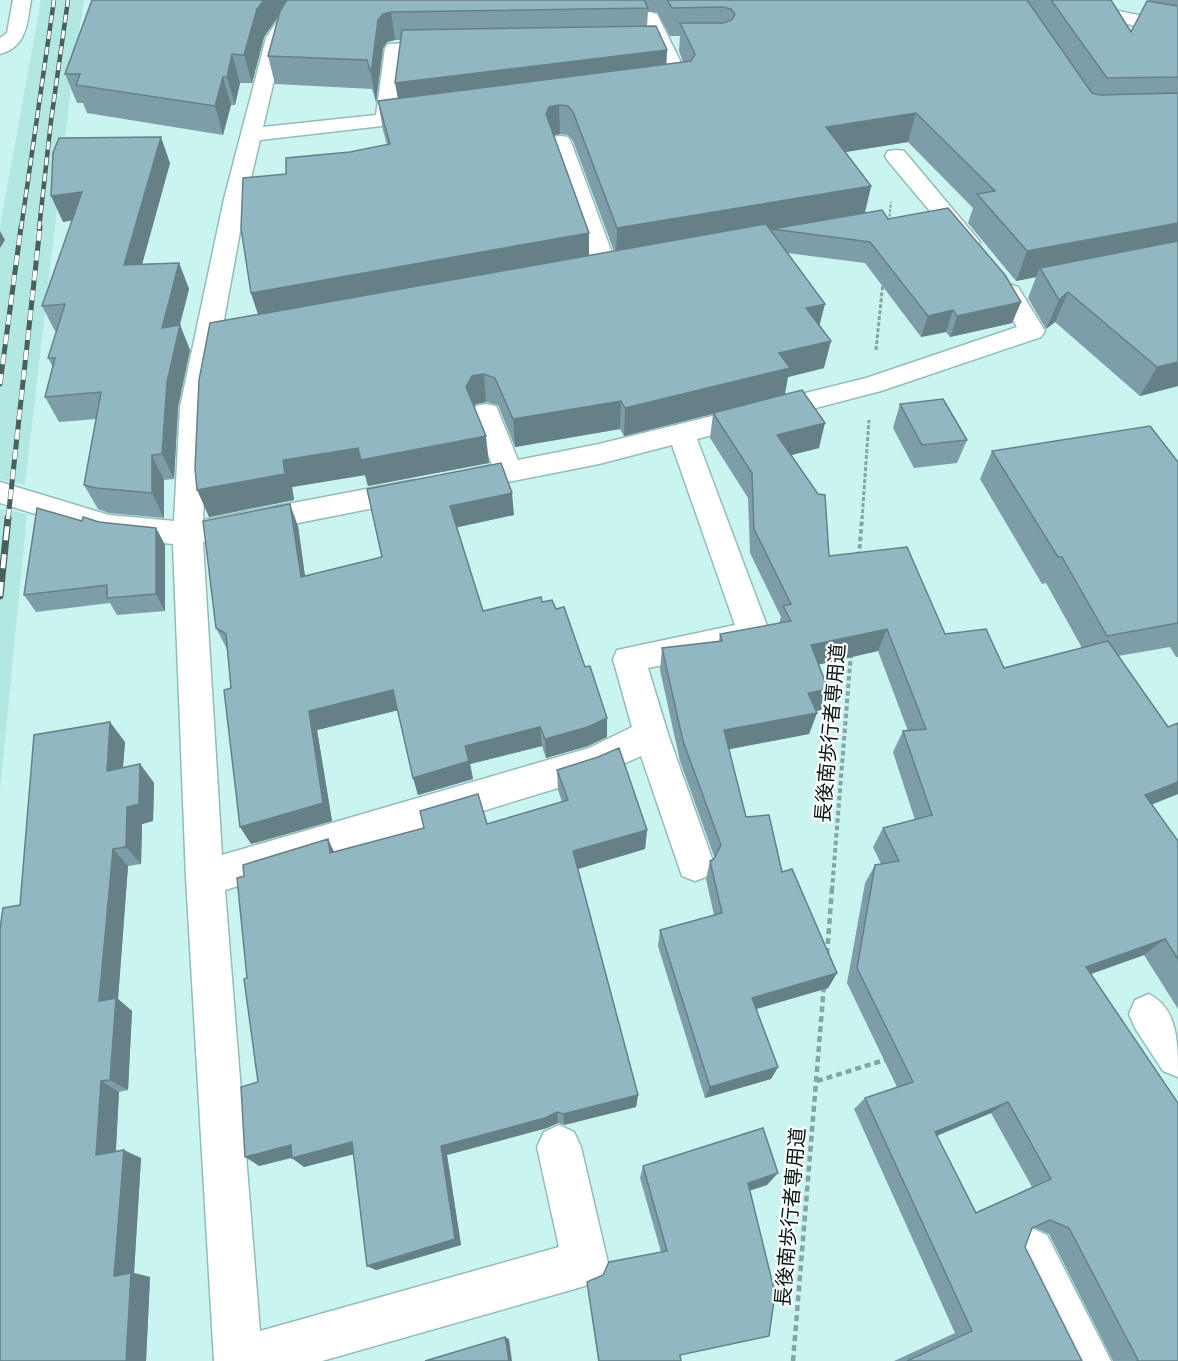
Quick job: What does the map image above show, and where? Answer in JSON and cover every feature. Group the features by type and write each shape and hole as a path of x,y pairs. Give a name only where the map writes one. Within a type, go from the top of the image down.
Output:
{"street":[{"path":"0,9 14,0"},
{"path":"0,48 16,35 22,0"},
{"path":"301,0 290,12 275,38 235,198 218,341 194,407 188,534 205,878 238,1361 585,1263 559,1147"},
{"path":"1038,0 1178,29"},
{"path":"634,89 681,83 650,18"},
{"path":"640,45 686,44"},
{"path":"387,121 395,48 465,47"},
{"path":"250,135 445,114"},
{"path":"560,142 606,269"},
{"path":"896,156 979,256"},
{"path":"0,492 109,526 188,534 599,454 872,385 1032,331 1012,285"},
{"path":"486,413 509,472"},
{"path":"681,434 754,634 629,659 651,734 695,864"},
{"path":"205,878 597,761 651,734"},
{"path":"1149,1014 1178,1056"},
{"path":"1031,1251 1087,1361"}],"path":[{"path":"888,231 896,156"},
{"path":"858,562 883,279"},
{"name":"長後南歩行者専用道","path":"826,963 852,645"},
{"name":"長後南歩行者専用道","path":"793,1361 825,975"},
{"path":"817,1081 898,1056"}],"shaded area":[{"path":"41,0 84,0 73,70 25,485 0,479 0,227"},
{"path":"0,509 27,514 0,791"}],"building":[{"path":"92,0 264,0 257,9 244,55 232,54 227,77 223,77 215,106 76,85 80,74 65,74"},
{"path":"287,0 644,0 648,8 391,12 383,14 378,20 371,73 367,60 268,56 280,11"},
{"path":"667,0 1027,0 1092,93 1100,95 1178,93 1178,223 1027,251 977,194 995,191 916,113 826,127 871,186 617,228 573,112 568,106 559,105 549,107 546,114 589,233 251,293 241,228 243,178 286,174 286,158 350,152 390,144 378,101 691,61 695,54 680,23 723,23 732,20 735,14 731,9 723,7 672,8"},
{"path":"1051,0 1111,0 1131,32 1147,1 1178,6 1178,77 1107,78"},
{"path":"656,26 667,50 395,83 402,30"},
{"path":"161,137 124,265 179,263 162,328 180,325 167,382 162,454 152,455 152,493 96,488 84,485 101,392 45,397 55,358 48,358 65,304 42,306 82,192 51,196 53,153 59,138"},
{"path":"948,208 1005,275 1021,302 957,316 953,310 928,316 870,242 772,229 882,210 888,219"},
{"path":"766,224 825,304 806,308 831,341 779,353 790,368 625,408 621,401 513,419 495,378 484,374 472,376 466,387 486,436 361,460 358,448 283,460 285,474 197,490 195,468 199,380 210,323"},
{"path":"1178,241 1178,362 1157,367 1068,292 1059,300 1040,268"},
{"path":"802,390 825,423 777,435 818,494 825,495 829,556 907,547 945,634 986,629 1004,668 1108,641 1168,727 1178,723 1178,782 1145,795 1178,841 1178,959 1165,939 1086,967 1178,1103 1178,1361 1137,1361 1069,1228 1050,1220 1032,1228 1025,1247 1082,1361 907,1361 972,1331 865,1098 913,1082 857,968 875,865 899,861 883,828 932,815 903,731 926,729 887,629 811,645 828,689 808,693 817,713 724,730 746,817 769,815 782,872 792,869 837,973 752,998 778,1067 710,1087 660,930 722,913 710,861 714,859 721,845 683,741 662,648 722,641 720,634 791,621 783,606 791,604 754,529 752,473 713,413","holes":["1008,1102 1051,1179 976,1213 935,1132"]},
{"path":"943,399 967,440 922,445 900,404"},
{"path":"1150,426 1178,462 1178,623 1107,636 1062,557 1058,557 992,451"},
{"path":"501,463 512,493 450,506 483,611 541,597 542,602 552,600 556,609 564,607 585,667 590,666 607,718 588,727 545,739 540,727 465,746 469,761 413,778 393,690 309,711 323,803 240,827 224,690 231,688 226,634 216,628 203,521 290,504 301,577 382,557 367,489"},
{"path":"37,508 82,521 83,517 99,522 156,528 156,594 107,598 107,585 24,595"},
{"path":"110,722 107,771 140,764 139,804 127,807 126,847 113,849 99,1001 116,998 110,1080 101,1081 96,1155 124,1150 114,1276 131,1273 126,1361 0,1361 0,929 3,908 20,905 34,735"},
{"path":"619,748 647,830 573,851 638,1095 563,1114 557,1112 545,1118 441,1146 455,1239 367,1266 352,1142 292,1158 291,1145 245,1157 241,1087 258,1082 244,979 247,978 237,878 244,876 243,865 328,839 330,853 424,828 420,811 478,794 487,824 568,800 557,770"},
{"path":"763,1128 778,1173 748,1183 775,1293 769,1336 680,1355 681,1361 599,1361 587,1282 603,1275 609,1262 667,1251 643,1166"},
{"path":"505,1337 509,1361 425,1361"}],"railway":[{"path":"21,229 54,0"},
{"path":"39,229 68,0"},
{"path":"0,384 21,227"},
{"path":"8,519 40,227"},
{"path":"0,596 8,518"}]}
